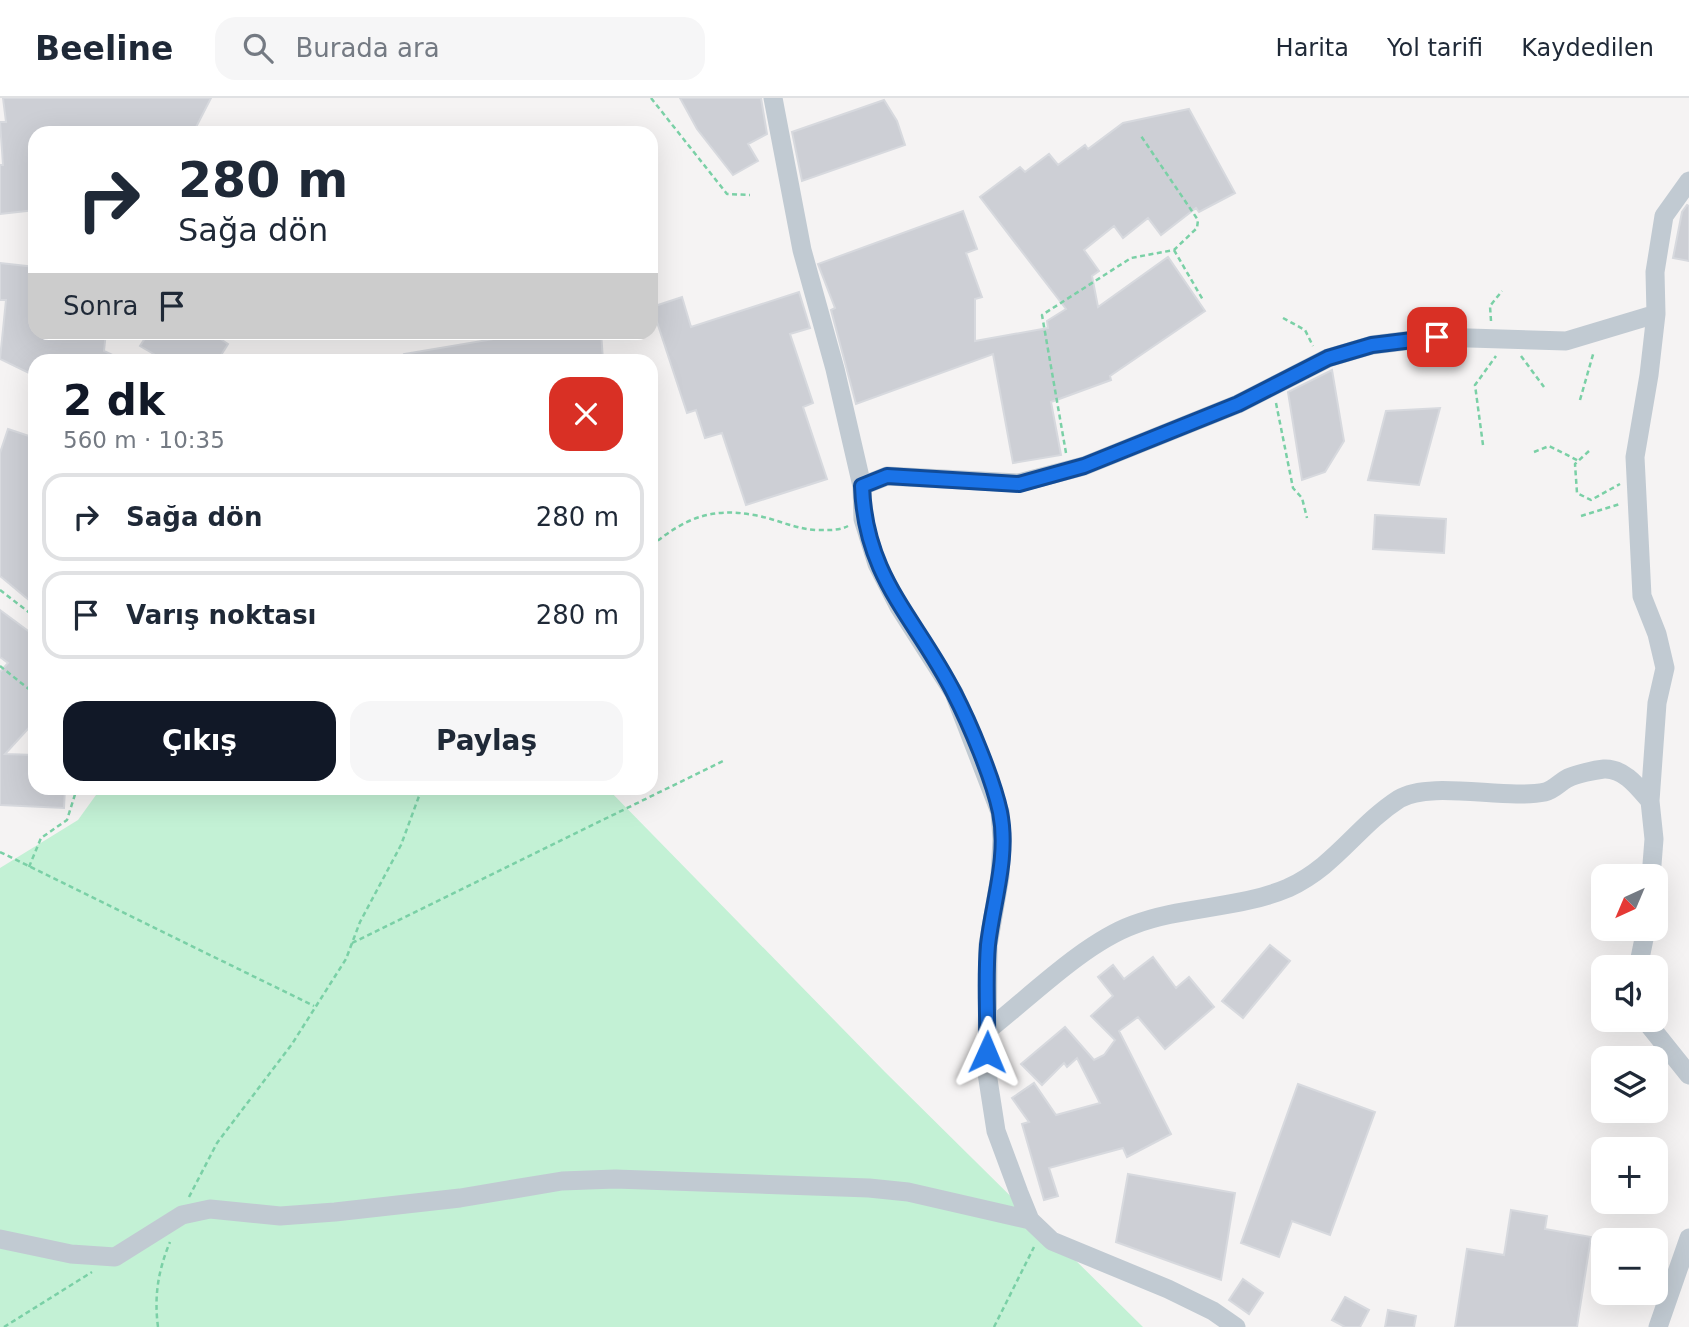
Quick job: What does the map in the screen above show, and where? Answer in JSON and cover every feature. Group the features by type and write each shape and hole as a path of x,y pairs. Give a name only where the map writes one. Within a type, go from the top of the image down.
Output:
{"street":[{"path":"773,98 802,250 862,486 863,519 877,564 899,607 954,693 1000,812 1002,839 988,945 990,1105 996,1131 1036,1226 1052,1241 1179,1295 1213,1311 1237,1327"},
{"path":"1652,864 1654,839 1650,801 1657,703 1665,668 1657,634 1642,596 1635,457 1649,376 1656,314 1656,272 1664,216 1689,181"},
{"path":"862,486 887,476 1019,484 1069,470 1238,404 1320,361 1385,343 1437,337 1566,341 1656,314"},
{"path":"988,1030 1101,938 1136,924 1224,906 1286,888 1331,862 1360,831 1399,799 1421,790 1460,793 1547,792 1568,778 1606,769 1630,778 1650,801"},
{"path":"1655,1032 1689,1075"},
{"path":"0,1239 71,1254 115,1257 182,1215 210,1209 281,1216 335,1212 460,1198 562,1181 615,1179 869,1188 908,1192 1036,1226"},
{"path":"1658,1327 1689,1238"}],"path":[{"path":"651,98 727,194 750,195"},
{"path":"1069,470 1042,315 1131,258 1174,250 1197,228 1198,220 1141,136"},
{"path":"1174,250 1203,300"},
{"path":"1502,291 1490,306 1501,339 1544,387"},
{"path":"1283,318 1305,330 1320,361"},
{"path":"1580,400 1600,331"},
{"path":"1483,445 1475,385 1501,339"},
{"path":"1273,386 1293,488 1302,498 1307,518"},
{"path":"1534,452 1549,446 1579,461"},
{"path":"1589,451 1575,464 1577,492 1591,499 1636,475"},
{"path":"1581,516 1636,498"},
{"path":"658,540 677,525 707,514 756,515 797,529 839,530 863,519"},
{"path":"0,590 28,612"},
{"path":"0,666 28,688"},
{"path":"658,793 725,760"},
{"path":"29,867 41,838 67,820 75,795"},
{"path":"158,1327 158,1271 196,1179 217,1143 260,1089 346,959 401,845 419,795"},
{"path":"352,943 654,795"},
{"path":"0,852 314,1006"},
{"path":"994,1327 1036,1226"},
{"path":"4,1327 92,1272"}],"green space":[{"path":"96,795 614,795 885,1072 1143,1327 0,1327 0,868 78,820"}],"building":[{"path":"3,98 211,98 197,126 28,126 28,211 0,214 0,165 3,165 0,122 6,122"},
{"path":"680,98 761,98 767,134 748,144 758,161 733,175 697,129"},
{"path":"884,100 897,121 905,145 802,181 792,132"},
{"path":"1189,109 1235,193 1199,212 1196,208 1161,235 1148,218 1123,238 1114,226 1084,250 1099,271 1092,276 1098,307 1168,257 1205,311 1110,376 1111,380 1051,402 1061,455 1013,463 993,354 856,404 831,310 835,308 818,264 963,211 977,249 966,253 982,297 975,299 975,341 1048,328 1047,321 1066,309 980,197 1020,167 1025,172 1049,154 1058,165 1085,145 1088,149 1123,123"},
{"path":"1687,205 1689,261 1673,258 1682,212"},
{"path":"0,263 28,266 28,340 105,340 104,351 110,354 28,354 28,373 0,359 6,300 0,300"},
{"path":"799,292 810,328 790,334 813,403 803,407 827,479 746,505 722,433 705,438 696,410 687,413 658,325 658,305 682,297 691,327"},
{"path":"144,340 222,340 228,344 222,354 154,354 140,346"},
{"path":"488,340 602,340 603,354 404,354"},
{"path":"1332,370 1344,441 1325,472 1302,480 1288,392"},
{"path":"1440,408 1419,485 1368,480 1386,411"},
{"path":"8,429 28,436 28,599 0,576 0,453"},
{"path":"1375,515 1446,519 1444,553 1373,549"},
{"path":"0,610 28,631 28,729 5,754 28,755 28,795 65,795 64,808 0,805 0,672 8,663 0,657"},
{"path":"1270,945 1290,961 1243,1018 1222,1001"},
{"path":"1153,957 1176,988 1189,977 1214,1007 1165,1049 1138,1017 1119,1031 1171,1134 1127,1157 1123,1148 1049,1168 1058,1196 1044,1200 1022,1124 1029,1122 1012,1098 1034,1083 1056,1115 1100,1103 1077,1058 1067,1067 1064,1063 1042,1085 1021,1064 1065,1027 1094,1060 1104,1055 1115,1040 1091,1016 1113,996 1098,977 1113,965 1124,979"},
{"path":"1298,1084 1375,1112 1330,1235 1292,1221 1279,1257 1241,1243"},
{"path":"1128,1174 1235,1193 1221,1280 1116,1242"},
{"path":"1511,1210 1547,1216 1545,1229 1591,1237 1577,1327 1455,1327 1467,1249 1504,1255"},
{"path":"1243,1279 1263,1293 1249,1314 1229,1300"},
{"path":"1345,1297 1369,1310 1360,1327 1345,1327 1332,1320"},
{"path":"1388,1310 1416,1316 1414,1327 1385,1327"}],"route":[{"path":"987,1052 988,945 1000,876 1000,812 954,693 899,607 877,564 863,519 862,486 887,476 1019,484 1084,466 1238,404 1328,358 1372,345 1437,337"}]}
